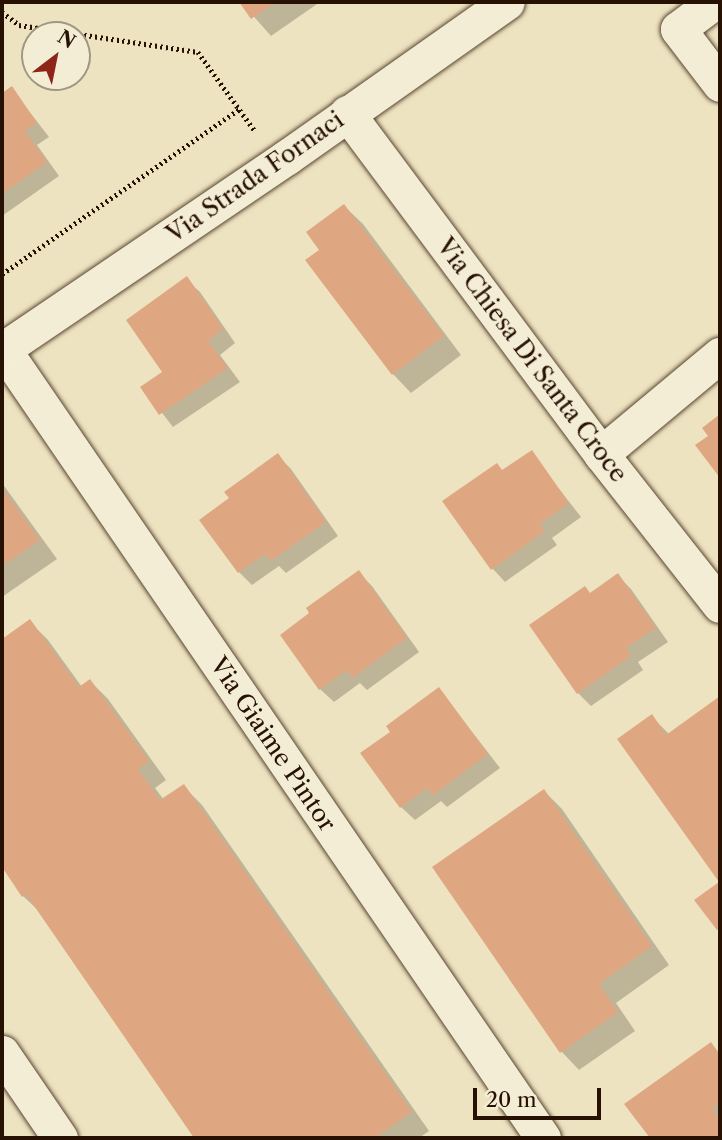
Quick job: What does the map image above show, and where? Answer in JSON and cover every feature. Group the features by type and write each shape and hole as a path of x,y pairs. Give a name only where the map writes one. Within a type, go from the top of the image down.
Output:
{"street":[{"name":"Via Strada Fornaci","path":"2,350 507,2"},
{"path":"714,2 678,29 720,84"},
{"name":"Via Chiesa Di Santa Croce","path":"347,113 601,454 720,605"},
{"name":"Via Giaime Pintor","path":"2,350 543,1138"},
{"path":"601,454 720,355"},
{"path":"2,1053 60,1138"}],"path":[{"path":"2,12 19,24 198,52 278,162"},
{"path":"2,274 239,109"}],"building":[{"path":"239,2 276,2 251,19"},
{"path":"12,86 37,123 25,131 47,162 2,194 2,93"},
{"path":"344,204 444,336 392,375 305,260 319,250 306,232"},
{"path":"187,276 223,329 208,341 228,368 159,415 140,387 162,372 126,320"},
{"path":"720,414 720,478 695,445 708,436 702,428"},
{"path":"532,450 569,503 540,524 545,531 491,570 442,501 497,463 502,470"},
{"path":"278,453 326,522 271,561 265,554 238,573 199,520 229,498 224,492"},
{"path":"2,488 40,540 2,566"},
{"path":"359,570 407,638 352,678 347,670 319,690 280,635 309,613 306,608"},
{"path":"618,573 656,628 626,648 631,656 577,694 529,625 585,586 590,593"},
{"path":"30,619 79,687 90,679 149,761 138,769 160,800 184,784 412,1112 375,1138 194,1138 26,894 22,897 2,867 2,639"},
{"path":"439,687 488,754 433,795 427,788 400,808 360,753 390,732 386,726"},
{"path":"720,696 720,928 717,930 694,900 719,882 617,739 652,714 666,735"},
{"path":"544,789 652,946 599,984 618,1012 560,1053 432,867"},
{"path":"711,1042 720,1055 720,1103 712,1109 720,1120 720,1138 650,1138 624,1104"}]}
